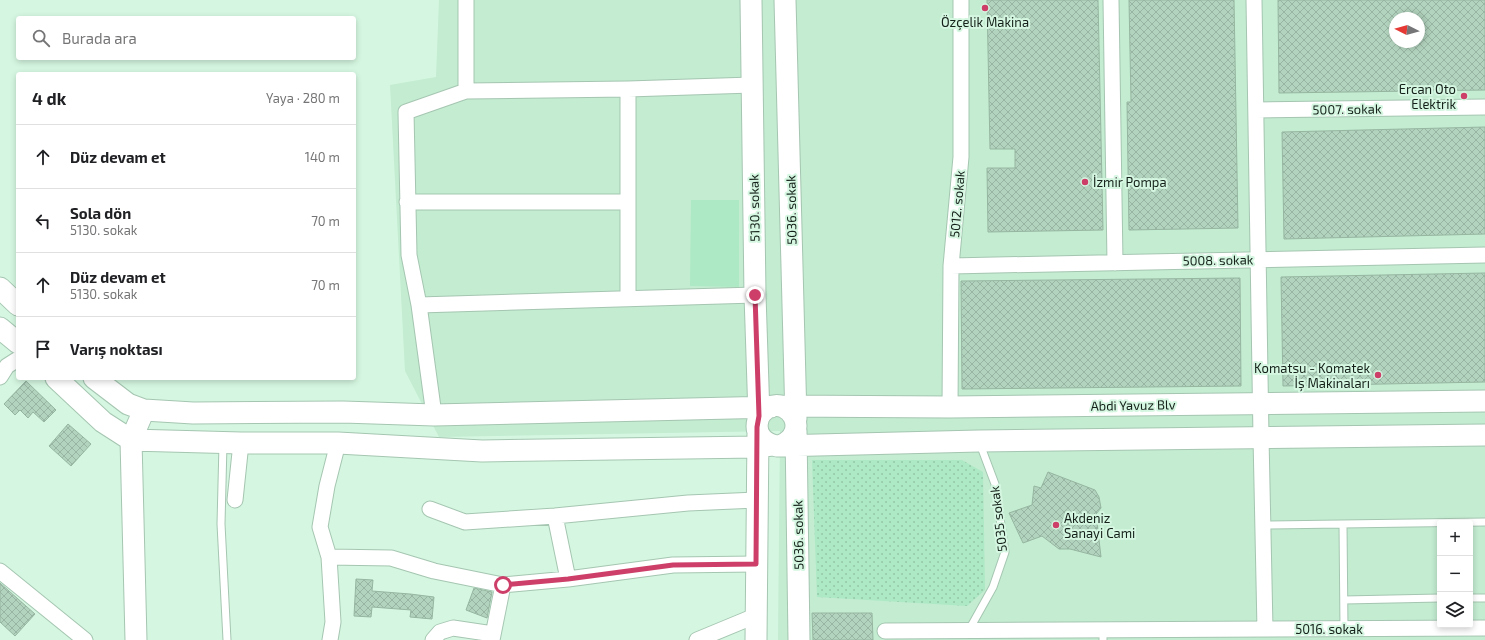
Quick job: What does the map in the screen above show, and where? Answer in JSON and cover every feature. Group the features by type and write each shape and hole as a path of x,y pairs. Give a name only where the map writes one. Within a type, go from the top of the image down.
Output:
{"main road":[{"name":"5130. sokak","path":"751,0 755,295 777,426 757,500 756,640"},
{"name":"5036. sokak","path":"785,0 777,426 800,640"},
{"path":"0,288 16,303"},
{"path":"0,328 16,341"},
{"path":"58,380 103,422 131,440 232,443 338,443 482,451 777,426"},
{"path":"97,380 128,404 144,410 193,413 343,412 777,426 979,441 1485,435"},
{"name":"Abdi Yavuz Blv","path":"777,426 950,407 1485,401"},
{"path":"136,640 131,440 144,410"}],"street":[{"path":"466,0 466,91"},
{"name":"5012. sokak","path":"950,407 951,266 961,157 961,0"},
{"path":"1111,0 1115,263"},
{"path":"1254,0 1263,524 1274,631"},
{"path":"434,415 419,305 409,254 406,112 466,91 628,89 752,85"},
{"path":"628,89 628,298"},
{"name":"5007. sokak","path":"1256,110 1485,107"},
{"path":"407,202 628,202"},
{"name":"5008. sokak","path":"951,266 1485,255"},
{"path":"419,305 755,295"},
{"path":"0,377 7,366 16,359"},
{"path":"232,443 235,500"},
{"path":"330,640 333,622 329,557 320,527 327,486 338,443"},
{"path":"430,509 465,522 555,516 688,503 757,500"},
{"path":"555,516 568,579"},
{"path":"329,557 391,558 434,571 503,585 568,579 673,565 756,564"},
{"path":"0,571 85,640"},
{"path":"433,640 440,632 453,628 493,637 503,585"},
{"path":"697,640 755,616"},
{"name":"5016. sokak","path":"885,635 1103,635 1344,629 1406,634 1485,628"}],"lane":[{"name":"5035 sokak","path":"969,635 992,587 1005,552 995,484 979,441"},
{"path":"227,640 221,524 232,443"},
{"path":"1263,524 1485,522"},
{"path":"1343,524 1344,629"},
{"path":"1344,600 1437,598"},
{"path":"1473,598 1485,598"}],"shaded area":[{"path":"439,0 1485,0 1485,640 778,640 780,431 439,437 405,371 390,85 436,77"},
{"path":"691,200 739,200 739,287 690,286"},
{"path":"812,460 962,460 983,472 985,590 967,606 817,597"}],"building":[{"path":"987,0 1098,0 1103,230 988,232 987,168 1015,168 1015,149 990,149"},
{"path":"1129,0 1234,0 1238,228 1129,230 1127,102 1131,102"},
{"path":"1278,0 1485,0 1485,90 1279,93"},
{"path":"1485,127 1485,234 1284,239 1282,132"},
{"path":"1485,273 1485,382 1283,386 1281,277"},
{"path":"1240,278 1241,386 962,389 961,281"},
{"path":"26,381 56,410 44,422 33,412 28,418 20,410 15,415 4,404"},
{"path":"68,424 91,444 71,466 49,446"},
{"name":"Akdeniz Sanayi Cami","path":"1048,472 1095,490 1099,497 1101,508 1096,514 1101,557 1070,549 1059,549 1042,536 1023,543 1009,513 1032,505 1034,486 1041,488"},
{"path":"356,579 373,580 372,591 434,597 432,619 410,617 411,610 372,607 371,617 354,616"},
{"path":"0,583 35,614 15,636 0,622"},
{"path":"474,588 492,592 487,618 466,610"},
{"path":"812,613 872,613 873,640 813,640"}],"place":[{"name":"Özçelik Makina","path":"985,8"},
{"name":"Ercan Oto Elektrik","path":"1464,96"},
{"name":"İzmir Pompa","path":"1085,182"},
{"name":"Komatsu - Komatek İş Makinaları","path":"1378,375"},
{"name":"Akdeniz Sanayi Cami","path":"1056,525"}],"route":[{"path":"503,585 568,579 673,565 756,564 757,421 759,416 755,295"}]}
